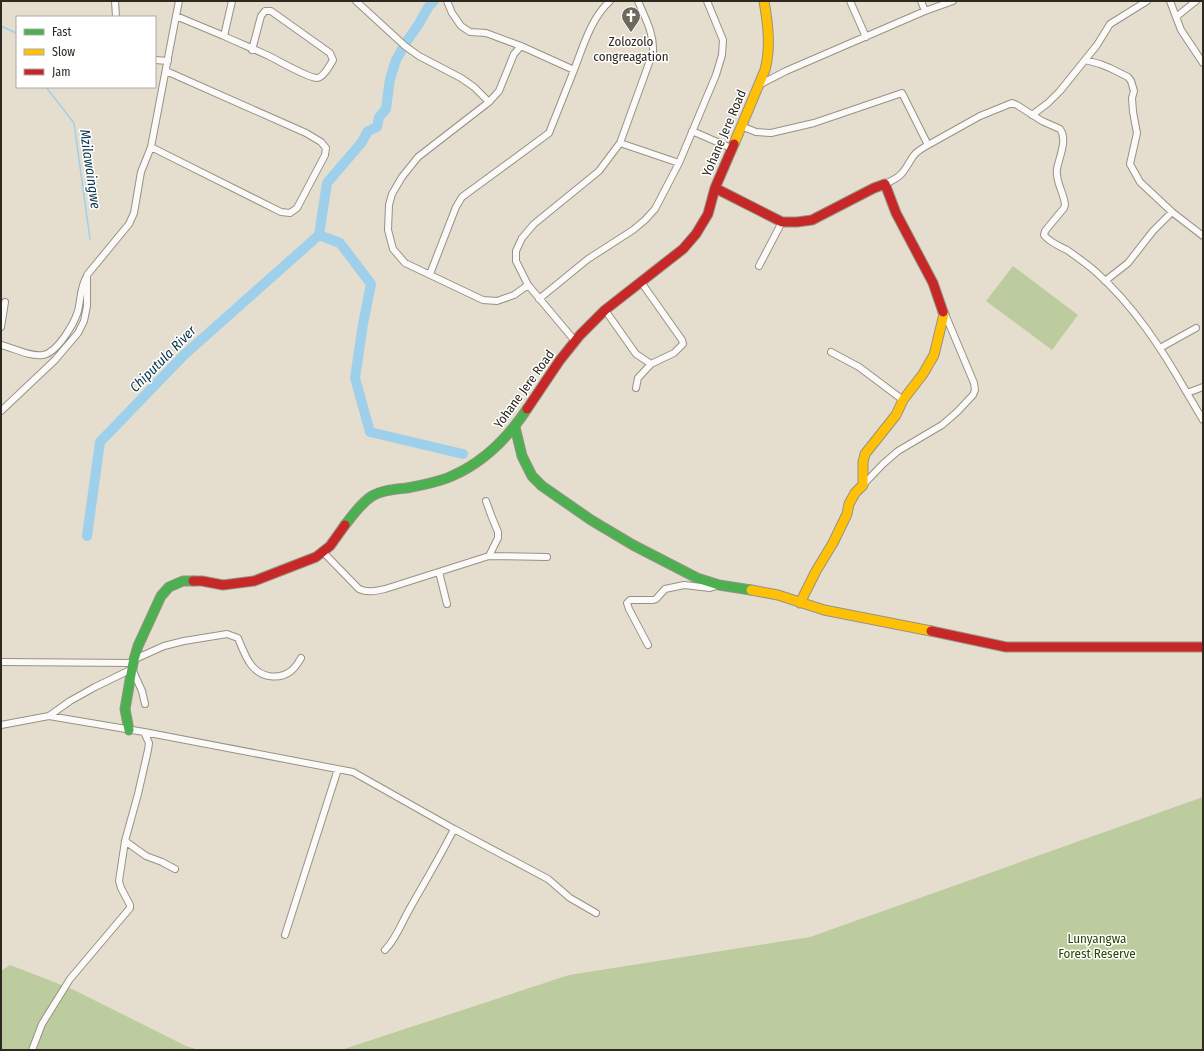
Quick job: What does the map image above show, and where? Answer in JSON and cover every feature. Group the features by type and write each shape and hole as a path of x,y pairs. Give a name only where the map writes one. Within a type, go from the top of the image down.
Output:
{"street":[{"path":"115,1 116,16"},
{"path":"1,345 32,354 42,355 51,352 73,324 78,312 83,283 87,275 130,224 134,213 141,172 151,147 179,1"},
{"path":"224,36 232,1"},
{"path":"356,1 405,46 419,56 461,78 474,87 489,102"},
{"path":"447,1 452,13 461,26 470,32 486,33 521,46 574,70"},
{"path":"430,274 456,207 462,197 550,133 592,26 602,8 610,1"},
{"path":"575,341 528,285 516,262 516,251 522,238 534,224 599,171 620,143 653,52 654,45 652,32 638,1"},
{"path":"539,298 588,259 633,230 655,209 679,163 716,75 723,47 722,40 707,1"},
{"name":"Yohane Jere Road","path":"129,730 126,709 138,646 161,596 169,587 182,581 202,581 223,585 254,581 316,557 323,552 341,532 355,511 372,496 386,491 418,486 452,476 481,459 495,448 515,427 560,360 575,341 605,310 683,249 696,234 708,214 715,188 767,62 769,39 764,1"},
{"path":"850,1 866,37"},
{"path":"921,1 925,11"},
{"path":"758,85 786,71 925,11 953,1"},
{"path":"1032,115 1048,103 1060,91 1097,45 1110,24 1147,1"},
{"path":"1170,1 1181,30 1203,62"},
{"path":"1176,17 1196,1"},
{"path":"176,16 224,36 252,50 315,78 319,78 330,66 333,60 330,54 271,11 265,11 261,16 252,50"},
{"path":"521,46 514,54 499,91 489,102 418,157 402,177 392,194 389,205 388,230 393,249 405,263 483,300 498,301 514,295 528,285"},
{"path":"156,60 168,61"},
{"path":"1085,60 1110,68 1128,77 1131,81 1134,91 1132,98 1137,133 1130,164 1140,182 1172,212 1203,236"},
{"path":"151,147 281,212 290,213 297,208 325,155 326,148 321,142 306,133 166,71"},
{"path":"741,126 756,132 771,134 814,123 902,93 928,145"},
{"path":"715,188 782,222 792,223 812,220 874,188 885,184 902,173 912,156 918,150 980,116 1007,104 1012,103 1017,105 1042,121 1060,129 1063,133 1057,170 1058,182 1065,205 1045,231 1044,235 1077,257 1105,281 1138,318 1160,348 1203,420"},
{"path":"692,131 731,148"},
{"path":"620,143 679,163"},
{"path":"800,602 833,543 847,514 849,504 855,494 883,464 898,451 942,425 957,412 973,395 975,390 974,383 944,314 933,283 896,213 885,184"},
{"path":"1105,281 1128,263 1153,231 1172,212"},
{"path":"759,266 782,222"},
{"path":"1,411 55,360 78,333 84,321 87,306 87,275"},
{"path":"636,388 638,378 651,364 674,353 683,344 682,340 641,282"},
{"path":"1,327 4,302"},
{"path":"605,310 636,354 651,364"},
{"path":"863,485 863,462 865,454 896,415 903,400 923,374 934,355 944,314"},
{"path":"1160,348 1196,328"},
{"path":"831,352 859,367 903,400"},
{"path":"1187,393 1203,387"},
{"path":"515,427 522,456 532,476 550,493 633,545 697,578 719,585 778,595 824,610 912,627 983,644 1006,647 1203,647"},
{"path":"486,501 498,532 498,538 488,556"},
{"path":"323,552 359,589 365,592 385,589 488,556 547,557"},
{"path":"439,572 447,604"},
{"path":"648,646 627,603 630,600 653,600 656,599 665,589 684,585 710,588 719,585"},
{"path":"49,716 70,701 164,646 184,641 227,634 238,638 252,666 263,676 274,677 288,673 295,668 301,658"},
{"path":"1,662 134,664"},
{"path":"134,664 145,704"},
{"path":"1,725 49,716 144,732 352,772 548,879 570,898 596,913"},
{"path":"32,1050 42,1024 70,979 130,908 119,881 125,841 148,750 148,743 144,732"},
{"path":"285,935 338,769"},
{"path":"385,950 393,942 408,911 438,860 454,829"},
{"path":"125,841 146,856 175,869"}],"green space":[{"path":"1013,266 1078,315 1052,350 986,301"},
{"name":"Lunyangwa Forest Reserve","path":"1203,797 1203,1050 341,1050 569,975 810,937"},
{"path":"10,965 72,989 186,1046 199,1050 1,1050 1,971"}],"waterway":[{"name":"Chiputula River","path":"87,536 100,442 184,355 319,235 327,183 362,142 368,131 377,127 379,117 386,109 390,79 396,60 429,6 434,1"},
{"name":"Mzilawaingwe","path":"1,26 16,33"},
{"name":"Mzilawaingwe","path":"47,88 74,123 90,239"},
{"name":"Chiputula River","path":"319,235 340,243 371,284 355,378 370,432 463,454"}],"traffic: fast":[{"path":"345,525 361,506 376,494 394,489 407,488 443,480 476,463 504,438 527,409"},
{"path":"515,427 522,456 532,476 542,486 591,520 633,545 697,578 719,585 751,590"},
{"path":"129,730 125,709 133,663 138,646 161,596 169,587 183,581 193,581"}],"traffic: slow":[{"path":"734,144 765,70 767,61 768,36 764,1"},
{"path":"800,603 816,571 833,543 847,514 849,504 855,493 863,485 863,462 865,454 896,415 903,400 923,374 934,355 944,314 943,312"},
{"path":"751,590 778,595 824,610 931,631"}],"traffic: jam":[{"path":"527,409 560,360 580,335 605,310 683,249 696,234 708,214 715,188 734,144"},
{"path":"715,188 782,222 797,222 812,220 874,188 885,184 896,213 933,283 943,312"},
{"path":"193,581 223,585 254,581 316,557 330,546 345,525"},
{"path":"931,631 1006,647 1203,647"}],"place":[{"name":"Zolozolo congreagation","path":"631,33"}]}
